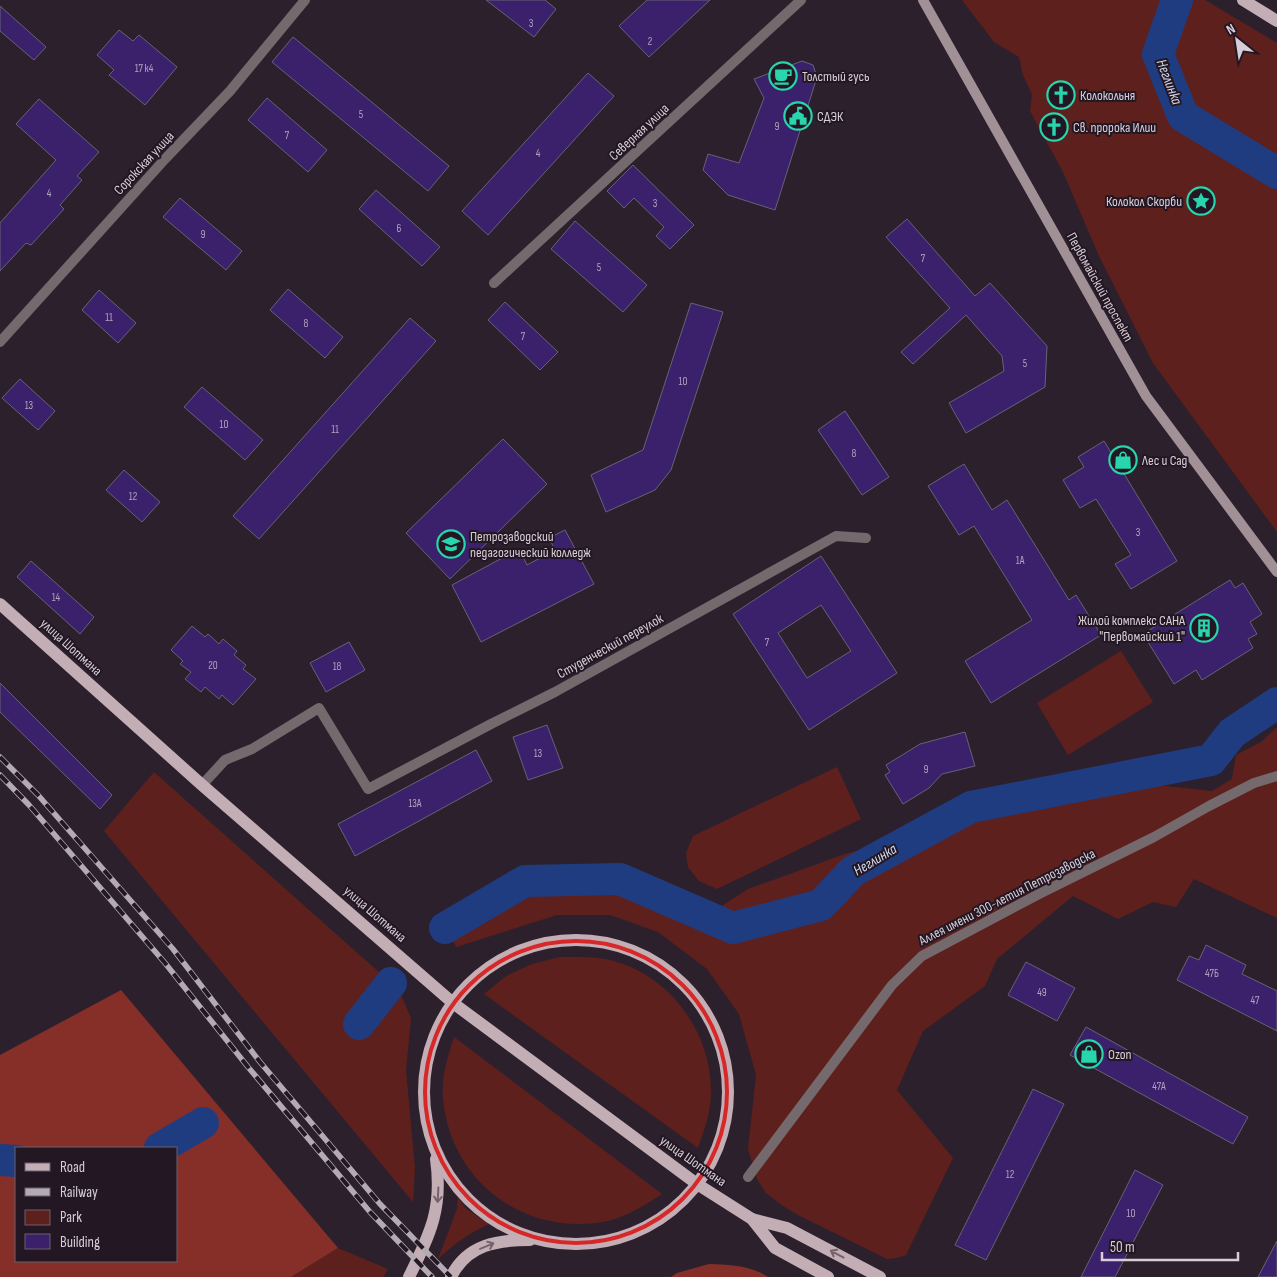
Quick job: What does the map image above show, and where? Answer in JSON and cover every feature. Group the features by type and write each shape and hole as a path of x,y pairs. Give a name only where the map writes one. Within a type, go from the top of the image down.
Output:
{"main road":[{"path":"1243,0 1277,21"},
{"name":"улица Шотмана","path":"0,604 202,785 453,1003 698,1184 752,1219 787,1228 880,1277"},
{"path":"409,1277 428,1236 438,1204 439,1180 434,1147 427,1123 424,1098 425,1073 430,1048 440,1025 453,1003 480,974 496,962 524,950 553,941 573,940 612,944 632,950 667,970 682,982 707,1014 720,1044 727,1070 728,1090 724,1130 709,1167 698,1184 681,1203 639,1231 590,1244 565,1244 540,1240 508,1240 492,1243 474,1252 455,1269 452,1277"},
{"path":"434,1147 454,1184 483,1213 501,1225 540,1240"},
{"name":"улица Шотмана","path":"752,1219 775,1248 828,1277"}],"street":[{"name":"Сорокская улица","path":"0,342 165,159 230,91 304,0"},
{"name":"Северная улица","path":"494,284 801,0"},
{"name":"Первомайский проспект","path":"924,0 1146,396 1277,572"},
{"name":"Студенческий переулок","path":"202,785 225,760 252,749 319,708 368,789 555,692 836,536 866,538"},
{"name":"Аллея имени 300-летия Петрозаводска","path":"748,1177 892,985 922,956 1154,837 1254,783 1277,776"}],"highlighted area":[{"path":"593,941 650,959 695,997 723,1051 727,1110 709,1167 681,1203 661,1219 615,1239 565,1244 540,1240 501,1225 468,1199 434,1147 427,1123 425,1073 440,1025 453,1003 480,974 533,946"}],"green space":[{"path":"962,0 1205,0 1277,43 1277,532 1153,363 1099,256 1063,172 1030,111 1032,94 1023,75 1019,57 994,42"},
{"path":"1121,651 1153,702 1068,755 1037,703"},
{"path":"1277,727 1277,918 1194,879 1176,907 1153,902 1118,919 1073,896 997,959 985,986 923,1031 897,1090 953,1158 906,1255 897,1258 887,1259 798,1215 766,1193 757,1179 748,1149 756,1075 739,1014 707,969 658,932 610,915 557,915 456,947 449,932 522,888 591,886 717,909 748,889 845,854 898,840 937,818 976,801 1031,786 1054,802 1130,782 1212,791 1232,779 1236,755 1261,742"},
{"path":"837,767 861,819 717,889 699,881 688,867 686,853 693,836"},
{"path":"154,772 399,990 411,1018 406,1070 415,1168 413,1202 104,831"},
{"path":"560,957 603,959 637,970 655,981 672,996 685,1012 705,1050 710,1071 710,1107 698,1148 484,994 506,976 532,964"},
{"path":"454,1037 662,1194 636,1210 615,1219 577,1224 548,1221 521,1211 497,1197 476,1178 460,1154 448,1127 443,1097 443,1081"},
{"path":"458,1197 465,1208 489,1224 462,1239 438,1259 457,1209"},
{"path":"338,1248 388,1269 383,1277 291,1277"}],"shaded area":[{"path":"121,990 338,1248 291,1277 0,1277 0,1055"},
{"path":"709,1264 747,1268 768,1277 671,1277 677,1273"}],"building":[{"path":"486,0 545,0 556,9 534,37"},
{"path":"647,0 710,0 649,57 619,26"},
{"path":"0,6 46,47 34,60 0,31"},
{"path":"119,30 133,41 139,35 177,67 145,105 109,75 114,70 97,55"},
{"path":"293,37 449,166 428,191 272,62"},
{"path":"802,61 813,65 817,77 775,210 728,195 703,170 708,154 739,163 764,98 754,79"},
{"path":"588,73 614,96 488,235 462,211"},
{"path":"267,98 327,150 308,172 248,120"},
{"path":"39,99 99,152 77,176 82,180 60,205 64,209 31,245 26,243 0,271 0,223 56,160 16,124"},
{"path":"633,165 694,225 670,249 656,236 664,227 634,198 624,208 607,191"},
{"path":"376,190 440,247 422,266 359,209"},
{"path":"180,198 242,251 226,270 163,217"},
{"path":"907,219 975,296 990,283 1047,346 1045,387 966,433 949,403 1004,371 1002,356 966,315 913,364 901,352 950,308 886,237"},
{"path":"575,221 647,285 623,312 551,249"},
{"path":"288,289 343,337 325,358 270,310"},
{"path":"99,290 136,323 118,343 82,310"},
{"path":"505,302 558,352 540,370 488,320"},
{"path":"691,303 723,312 671,470 655,490 606,512 591,475 643,450"},
{"path":"410,318 436,341 259,539 233,516"},
{"path":"20,379 55,411 38,430 2,398"},
{"path":"202,387 263,440 245,460 184,407"},
{"path":"845,411 889,477 862,495 818,430"},
{"path":"503,439 547,484 450,579 406,533"},
{"path":"1104,441 1177,561 1131,589 1115,564 1131,555 1096,499 1080,508 1063,480 1084,467 1078,457"},
{"path":"964,464 992,510 1007,500 1069,600 1076,595 1101,635 991,703 965,661 1032,620 974,526 959,535 928,486"},
{"path":"124,470 160,502 142,522 106,490"},
{"path":"565,530 594,584 481,642 452,585 519,549 527,565 555,550 549,538"},
{"path":"821,556 897,673 809,730 733,614","holes":["821,605 851,651 807,678 778,633"]},
{"path":"31,561 94,617 80,634 17,577"},
{"name":"Жилой комплекс САНА \"Первомайский 1\"","path":"1230,580 1235,588 1243,583 1262,614 1250,622 1257,634 1248,639 1253,648 1202,680 1196,670 1174,684 1143,634"},
{"path":"192,626 205,637 208,634 219,644 223,639 237,651 234,655 246,665 243,669 256,679 233,705 222,695 219,699 205,687 201,692 185,679 191,672 180,664 183,661 171,650"},
{"path":"349,642 365,670 326,692 310,663"},
{"path":"0,683 112,795 100,809 0,712"},
{"path":"547,725 563,768 528,780 513,737"},
{"path":"965,732 975,766 942,774 929,788 903,804 885,775 890,772 886,765 920,744"},
{"path":"476,750 492,781 355,856 338,824"},
{"path":"1206,945 1246,965 1242,974 1277,991 1277,1031 1177,980 1189,956 1199,960"},
{"path":"1026,962 1075,988 1057,1021 1008,995"},
{"path":"1086,1027 1248,1117 1233,1144 1070,1055"},
{"path":"1033,1089 1064,1104 986,1260 955,1245"},
{"path":"1135,1170 1163,1185 1115,1277 1081,1277"},
{"path":"1277,1241 1277,1277 1258,1277"}],"waterway":[{"name":"Неглинка","path":"1177,0 1158,54 1183,116 1277,173"},
{"name":"Неглинка","path":"445,928 525,881 620,879 733,928 821,905 853,871 971,807 1211,760 1232,733 1277,703"},
{"name":"Неглинка","path":"359,1024 391,983"},
{"name":"Неглинка","path":"162,1147 203,1123"},
{"name":"Неглинка","path":"0,1160 15,1161"}],"railway":[{"path":"0,757 38,795 173,949 260,1062 380,1204 451,1277"},
{"path":"0,775 29,805 165,963 248,1067 370,1212 432,1277"}],"place":[{"name":"Толстый гусь","path":"783,76"},
{"name":"Колокольня","path":"1061,95"},
{"name":"СДЭК","path":"798,116"},
{"name":"Св. пророка Илии","path":"1054,127"},
{"name":"Колокол Скорби","path":"1201,201"},
{"name":"Лес и Сад","path":"1123,460"},
{"name":"Петрозаводский педагогический колледж","path":"451,544"},
{"name":"Жилой комплекс САНА \"Первомайский 1\"","path":"1204,628"},
{"name":"Ozon","path":"1089,1054"}]}
